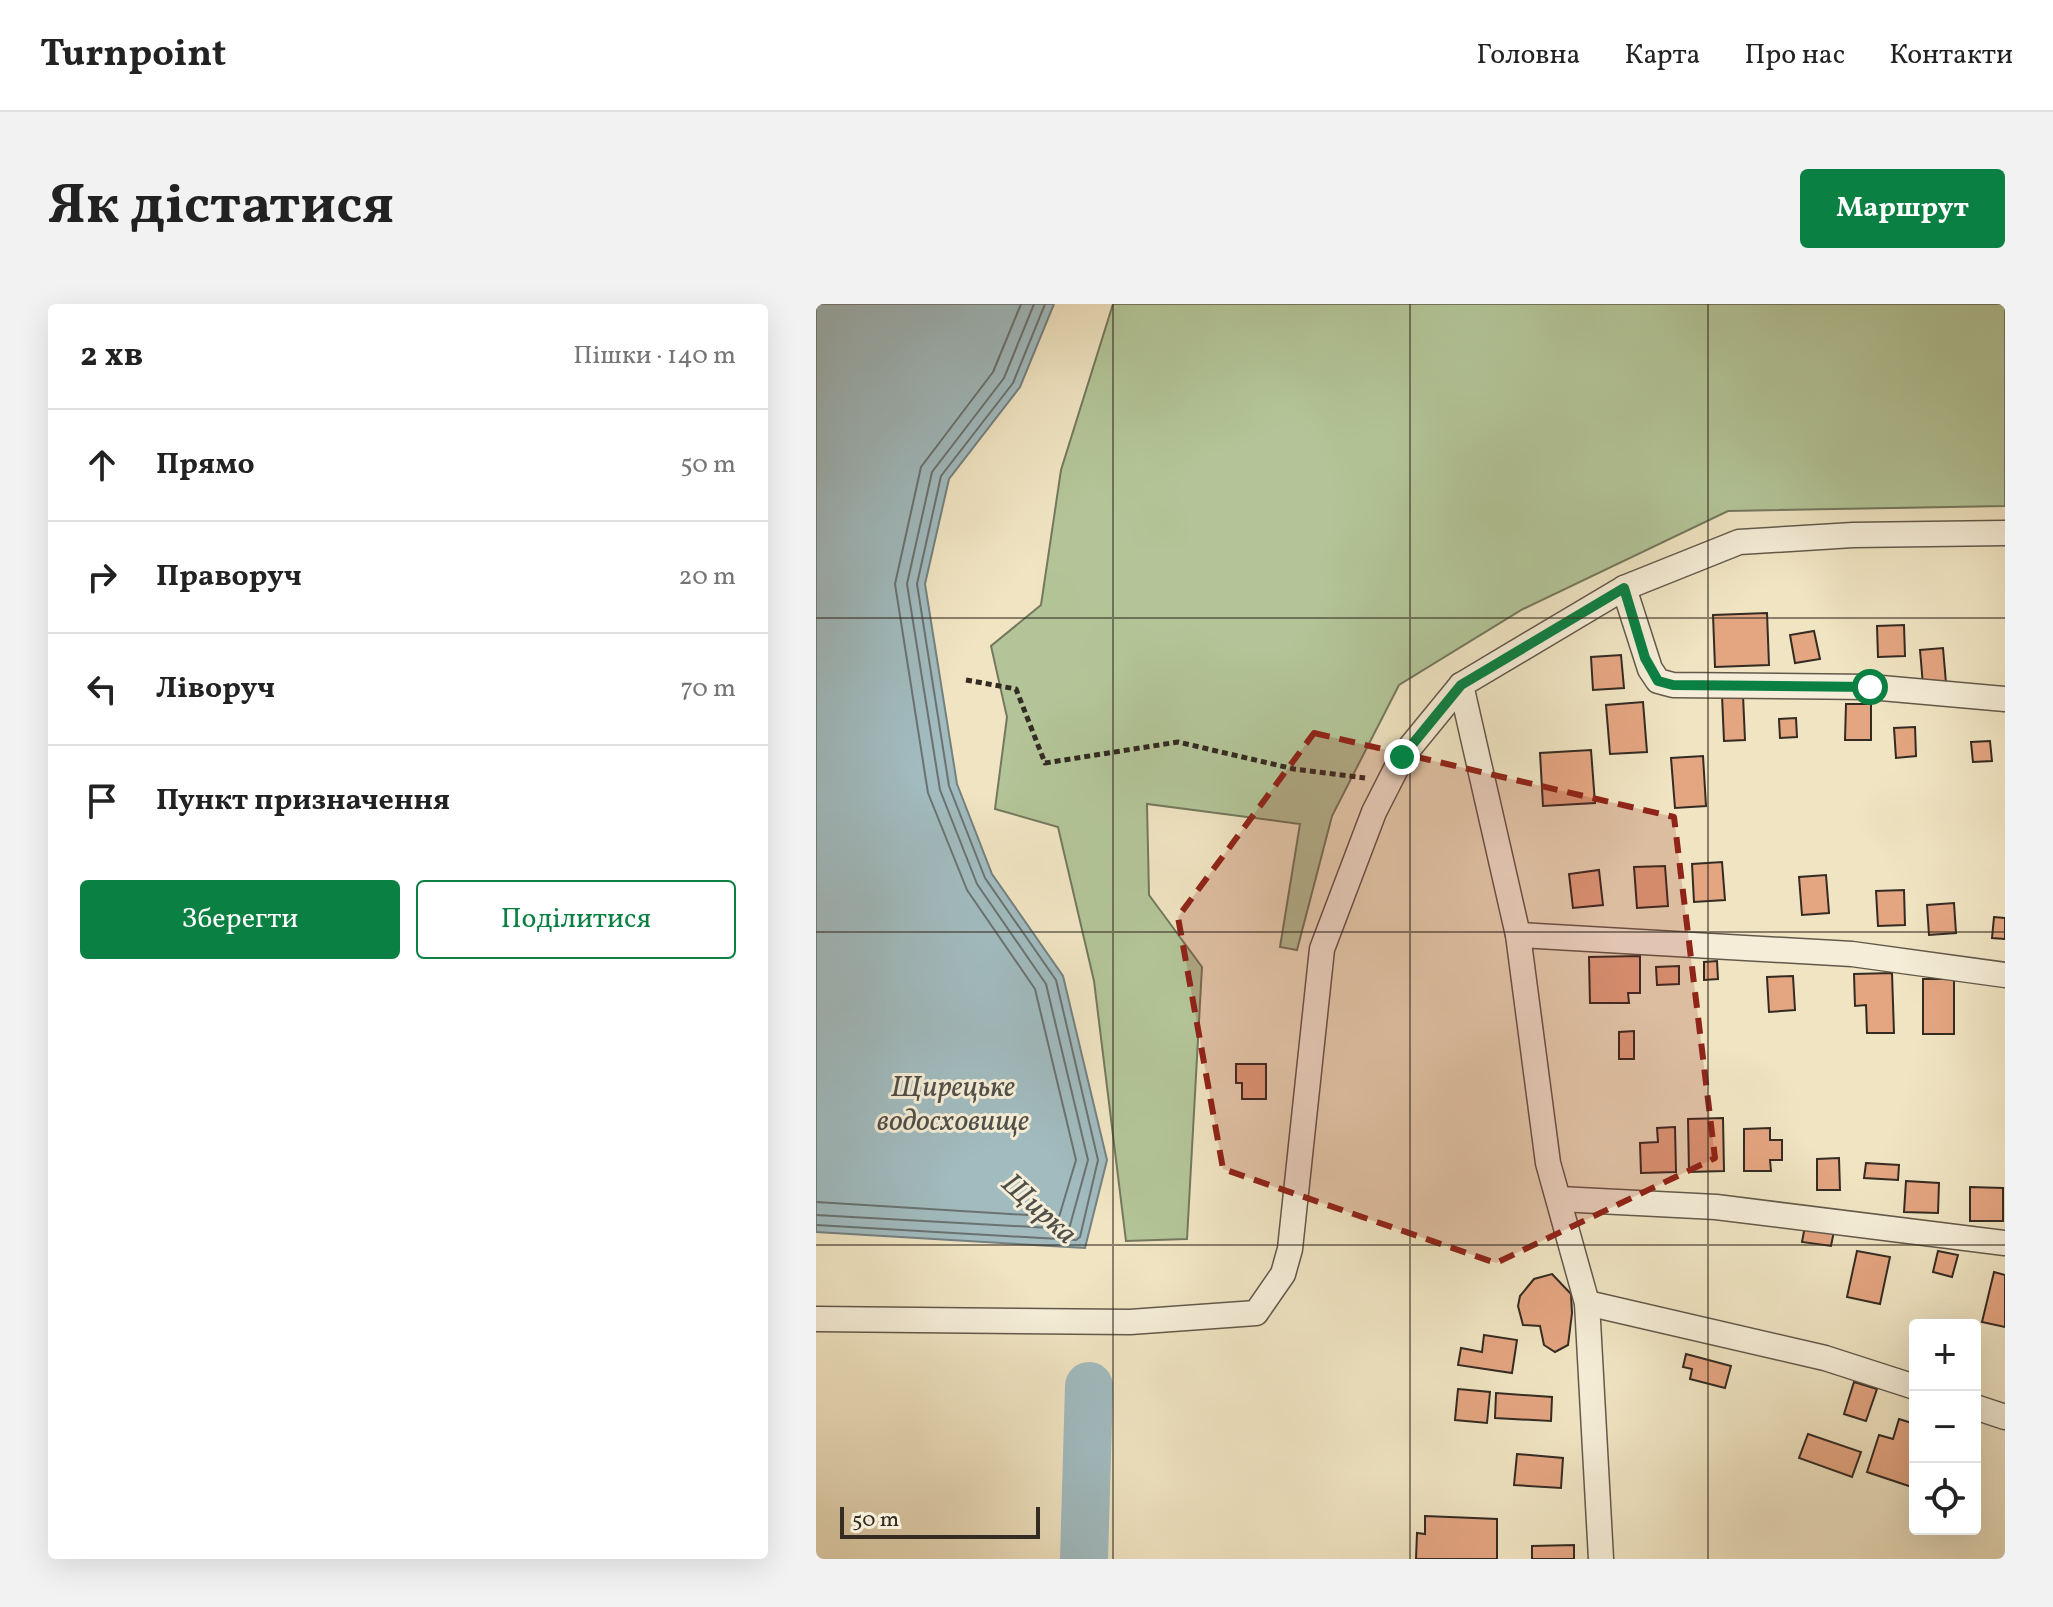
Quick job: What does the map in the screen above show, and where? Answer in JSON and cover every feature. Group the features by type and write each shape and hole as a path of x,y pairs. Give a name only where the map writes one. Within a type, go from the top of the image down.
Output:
{"street":[{"path":"816,1319 1130,1322 1256,1313 1283,1274 1290,1249 1322,949 1374,812 1389,781 1419,734 1461,685 1624,588 1739,542 1853,535 2005,533"},
{"path":"1624,588 1650,669 1658,681 1673,685 1870,687 2005,699"},
{"path":"1461,685 1518,935 1548,1163 1587,1303 1601,1559"},
{"path":"1518,935 1852,954 2005,975"},
{"path":"1559,1199 1716,1207 2005,1243"},
{"path":"1587,1303 1825,1358 1909,1385"},
{"path":"1981,1409 2005,1417"}],"path":[{"path":"966,680 1016,689 1045,763 1178,742 1294,769 1389,781"}],"highlighted area":[{"path":"1314,733 1674,817 1715,1158 1496,1263 1223,1169 1178,917"}],"green space":[{"path":"1113,304 2005,304 2005,506 1728,511 1523,609 1399,685 1332,816 1297,950 1280,947 1300,824 1147,804 1149,895 1202,967 1187,1239 1126,1241 1094,981 1058,827 995,809 1007,717 991,646 1041,605 1061,470"}],"water":[{"name":"Щирецьке водосховище","path":"816,304 1054,304 1020,387 949,479 925,584 957,784 992,874 1063,976 1107,1160 1085,1248 816,1232"}],"building":[{"path":"1767,613 1769,665 1715,667 1713,615"},
{"path":"1904,625 1905,656 1878,657 1877,626"},
{"path":"1814,631 1820,659 1795,663 1790,635"},
{"path":"1943,648 1946,683 1923,685 1920,650"},
{"path":"1621,655 1624,688 1593,690 1591,657"},
{"path":"1722,695 1743,695 1745,740 1724,741"},
{"path":"1643,702 1647,752 1610,754 1606,705"},
{"path":"1846,704 1871,704 1871,740 1845,740"},
{"path":"1796,718 1797,737 1780,738 1779,719"},
{"path":"1915,727 1916,756 1896,758 1894,728"},
{"path":"1990,741 1992,761 1973,762 1971,742"},
{"path":"1591,750 1595,803 1543,806 1540,753"},
{"path":"1703,756 1706,806 1675,808 1671,758"},
{"path":"1722,862 1725,900 1694,902 1692,864"},
{"path":"1665,866 1668,906 1637,908 1634,867"},
{"path":"1599,870 1603,905 1573,908 1569,874"},
{"path":"1826,875 1829,913 1802,915 1799,877"},
{"path":"1904,890 1905,925 1878,926 1876,891"},
{"path":"1954,903 1956,933 1929,935 1927,905"},
{"path":"1994,917 2005,918 2005,939 1992,938"},
{"path":"1640,956 1640,993 1628,993 1629,1003 1590,1003 1589,957"},
{"path":"1717,961 1718,979 1704,980 1704,962"},
{"path":"1679,966 1679,984 1657,985 1656,967"},
{"path":"1892,973 1894,1033 1867,1033 1866,1005 1855,1006 1854,974"},
{"path":"1793,976 1795,1010 1769,1012 1767,977"},
{"path":"1923,979 1954,979 1954,1034 1923,1034"},
{"path":"1634,1031 1634,1059 1619,1059 1619,1032"},
{"path":"1236,1064 1266,1064 1266,1099 1242,1099 1242,1083 1236,1083"},
{"path":"1723,1118 1724,1171 1689,1172 1688,1119"},
{"path":"1675,1127 1676,1172 1641,1173 1640,1143 1658,1142 1657,1128"},
{"path":"1770,1128 1770,1140 1782,1140 1782,1160 1770,1160 1771,1171 1744,1171 1744,1129"},
{"path":"1839,1158 1840,1190 1817,1190 1817,1159"},
{"path":"1866,1163 1899,1165 1898,1180 1864,1178"},
{"path":"1906,1181 1939,1183 1938,1213 1904,1212"},
{"path":"1970,1187 2003,1188 2003,1221 1970,1221"},
{"path":"1805,1226 1834,1231 1831,1246 1802,1242"},
{"path":"1857,1251 1890,1257 1880,1304 1847,1297"},
{"path":"1938,1251 1958,1255 1952,1277 1933,1272"},
{"path":"1994,1272 2005,1275 2005,1327 1982,1322"},
{"path":"1552,1274 1571,1294 1572,1313 1568,1345 1555,1352 1544,1345 1540,1326 1523,1325 1518,1306 1520,1296 1534,1279"},
{"path":"1484,1335 1517,1340 1512,1373 1458,1365 1461,1348 1482,1352"},
{"path":"1686,1354 1731,1366 1725,1388 1690,1379 1692,1369 1683,1367"},
{"path":"1854,1382 1877,1389 1866,1421 1844,1414"},
{"path":"1458,1389 1490,1392 1487,1423 1455,1420"},
{"path":"1496,1393 1552,1397 1551,1421 1495,1418"},
{"path":"1899,1419 1909,1422 1909,1486 1867,1472 1879,1435 1893,1439"},
{"path":"1808,1434 1861,1452 1852,1477 1799,1458"},
{"path":"1517,1454 1563,1458 1561,1488 1514,1485"},
{"path":"1425,1516 1497,1519 1497,1559 1416,1559 1417,1533 1425,1534"},
{"path":"1574,1545 1574,1559 1532,1559 1532,1546"}],"waterway":[{"name":"Щирка","path":"1084,1559 1089,1386"}],"route":[{"path":"1402,757 1461,685 1624,588 1645,658 1658,681 1673,685 1870,687"}]}
